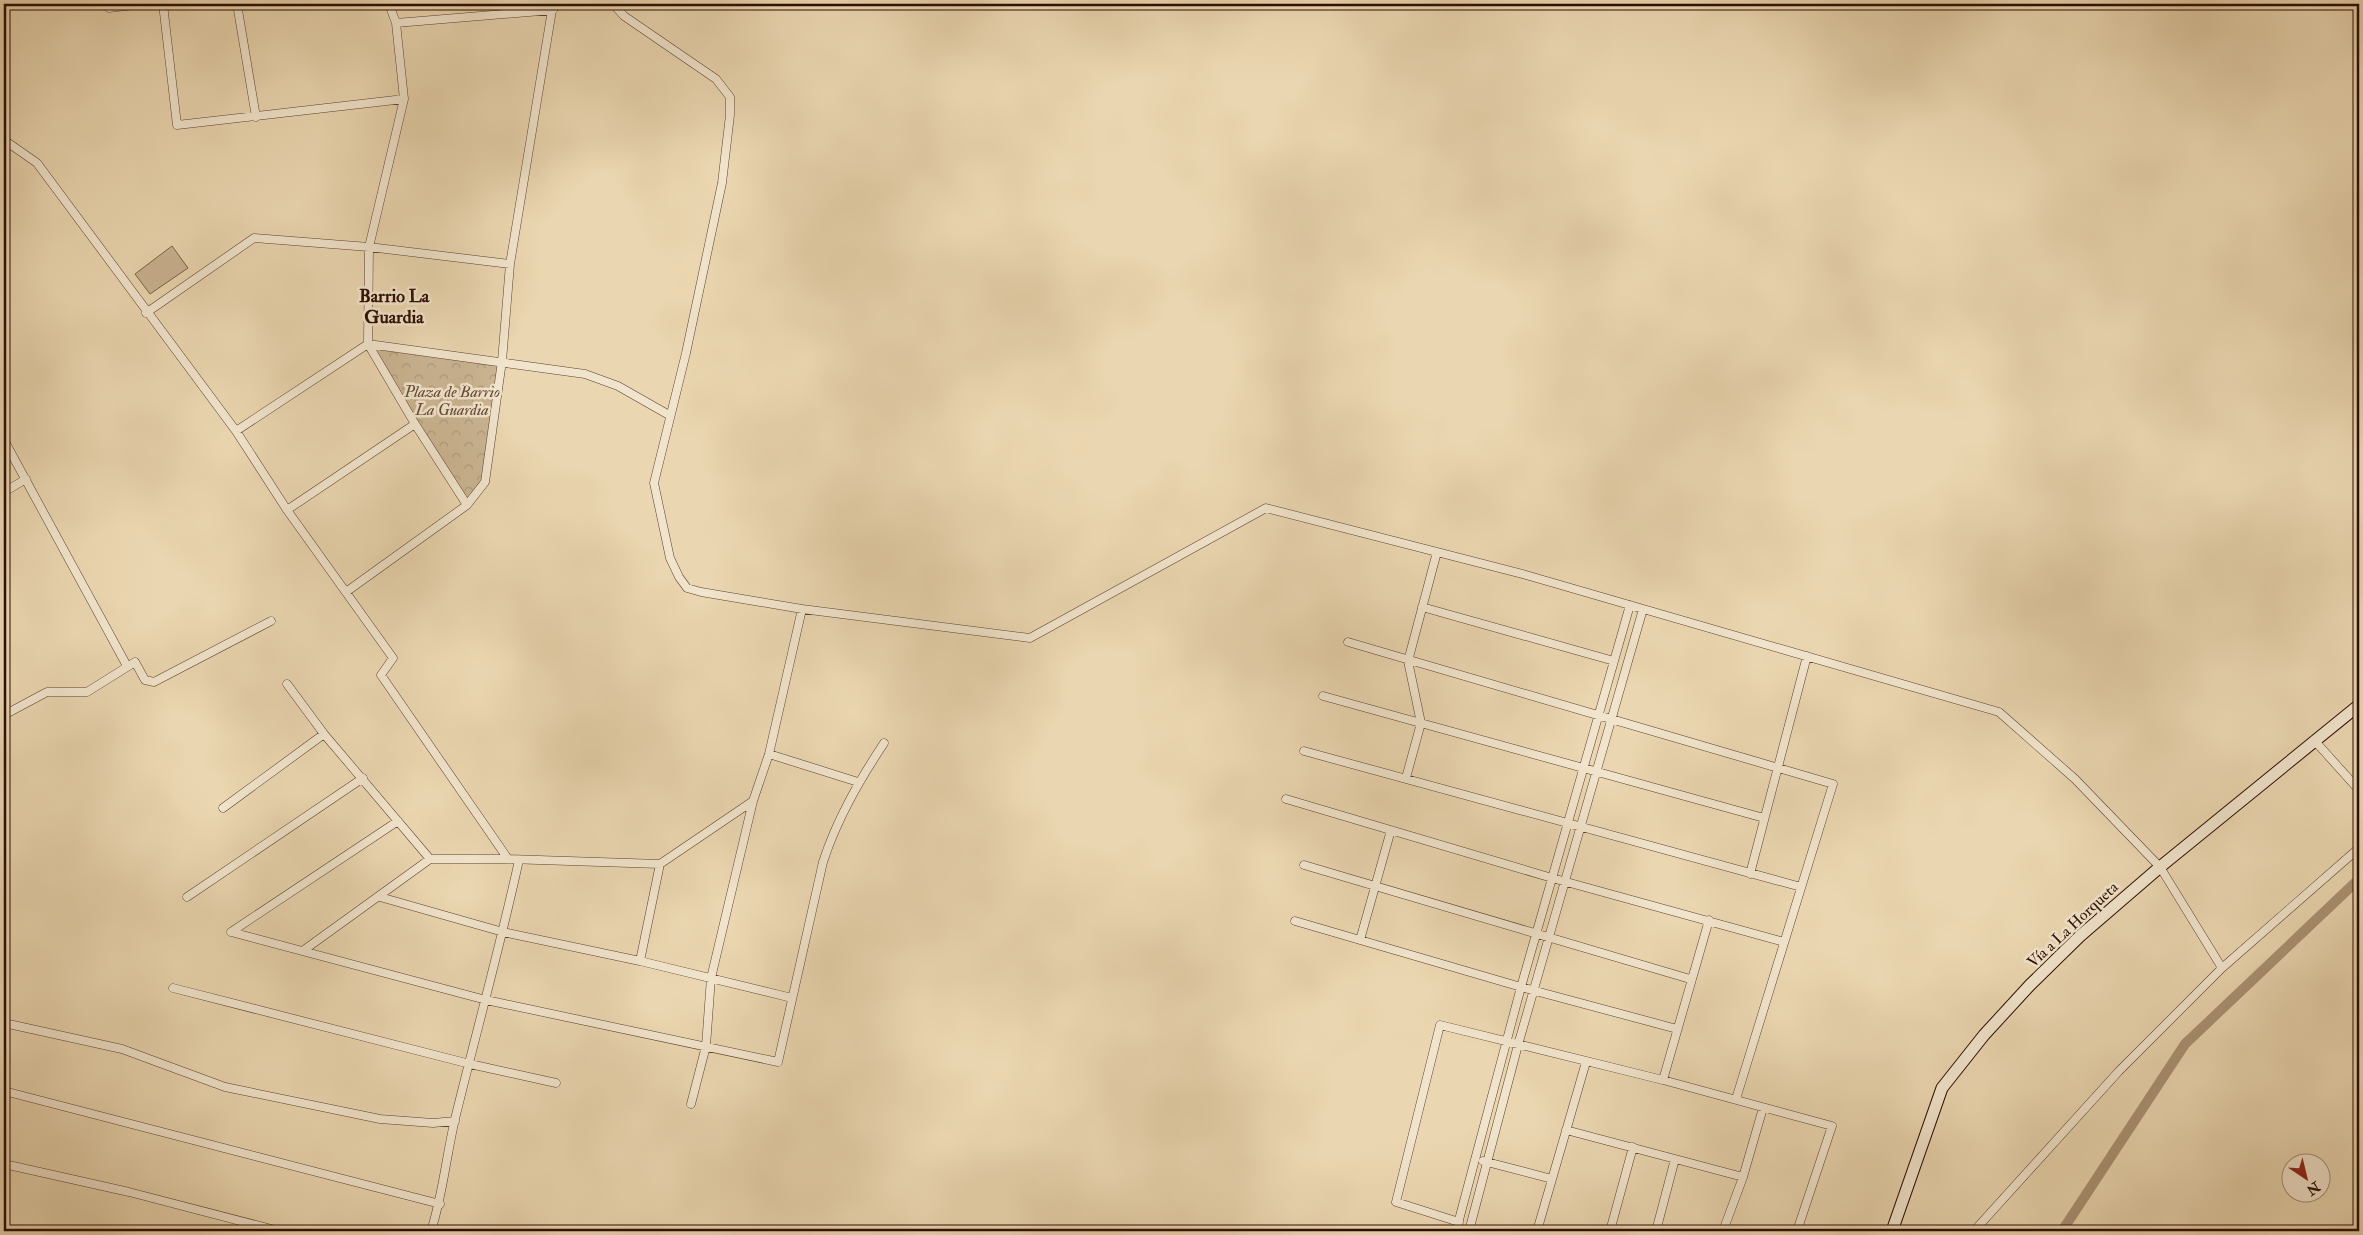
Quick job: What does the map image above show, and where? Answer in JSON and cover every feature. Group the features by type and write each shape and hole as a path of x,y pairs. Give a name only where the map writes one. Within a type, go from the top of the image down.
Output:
{"main road":[{"name":"Vía a La Horqueta","path":"1892,1231 1942,1088 1984,1035 2030,985 2080,936 2160,867 2359,705"}],"street":[{"path":"109,4 109,8 142,4"},
{"path":"163,4 177,125 404,99"},
{"path":"237,4 256,117"},
{"path":"389,4 396,23 404,99 369,247 368,344 415,424 467,505"},
{"path":"613,4 624,16 716,79 730,98 730,115 722,183 686,353 669,415 654,483 670,558 679,577 687,588 802,609 1030,638 1266,508 1437,552 1630,605 2000,712 2075,779 2160,867 2222,968"},
{"path":"346,592 467,505 485,482 502,361 510,264 553,7 396,23"},
{"path":"4,140 37,163 146,313 236,432 287,510 393,658 381,675 508,859"},
{"path":"146,313 254,238 369,247 510,264"},
{"path":"236,432 368,344 502,361 585,374 618,386 669,415"},
{"path":"287,510 415,424"},
{"path":"4,440 127,666"},
{"path":"4,492 26,480"},
{"path":"1406,778 1421,723 1408,661 1437,552"},
{"path":"1456,1231 1536,934 1630,605"},
{"path":"1422,607 1614,661"},
{"path":"691,1104 706,1046 711,978 753,801 769,754 802,609"},
{"path":"1469,1231 1518,1045 1643,609"},
{"path":"4,715 47,692 87,692 135,662 145,680 154,682 272,621"},
{"path":"1348,642 1834,784 1736,1099"},
{"path":"1750,874 1807,656"},
{"path":"287,684 324,734 430,859"},
{"path":"1324,696 1764,818"},
{"path":"223,808 324,734"},
{"path":"2314,740 2359,790"},
{"path":"398,821 231,932 486,1000 590,1024 778,1062 823,862 830,842 858,782 884,744"},
{"path":"1304,751 1801,887"},
{"path":"769,754 858,782"},
{"path":"187,897 363,778"},
{"path":"1286,799 1552,878 1784,942"},
{"path":"304,950 380,897 430,859 508,859 660,864 753,801"},
{"path":"1360,940 1391,830"},
{"path":"1974,1231 2119,1071 2222,968 2359,848"},
{"path":"431,1231 440,1204 455,1121 503,932 519,860"},
{"path":"640,961 660,864"},
{"path":"1304,865 1690,979"},
{"path":"380,897 503,932 640,961 792,998"},
{"path":"1663,1080 1690,979 1709,920"},
{"path":"1295,922 1535,991 1676,1029"},
{"path":"173,988 470,1064 556,1083"},
{"path":"4,1024 122,1049 225,1087 380,1119 433,1123 455,1121"},
{"path":"1459,1222 1396,1202 1440,1025 1663,1080 1832,1126 1797,1231"},
{"path":"1538,1231 1586,1062"},
{"path":"4,1091 440,1204"},
{"path":"1723,1231 1744,1177 1763,1108"},
{"path":"1566,1130 1633,1146 1744,1177"},
{"path":"1610,1231 1633,1146"},
{"path":"1476,1159 1552,1178"},
{"path":"1656,1231 1675,1159"},
{"path":"4,1164 128,1192 279,1231"}],"green space":[{"path":"172,246 188,268 150,294 135,274"},
{"name":"Plaza de Barrio La Guardia","path":"368,344 502,361 485,482 467,505"}],"waterway":[{"path":"2062,1231 2185,1044 2359,879"}],"district":[{"name":"Barrio La Guardia","path":"394,306"}]}
